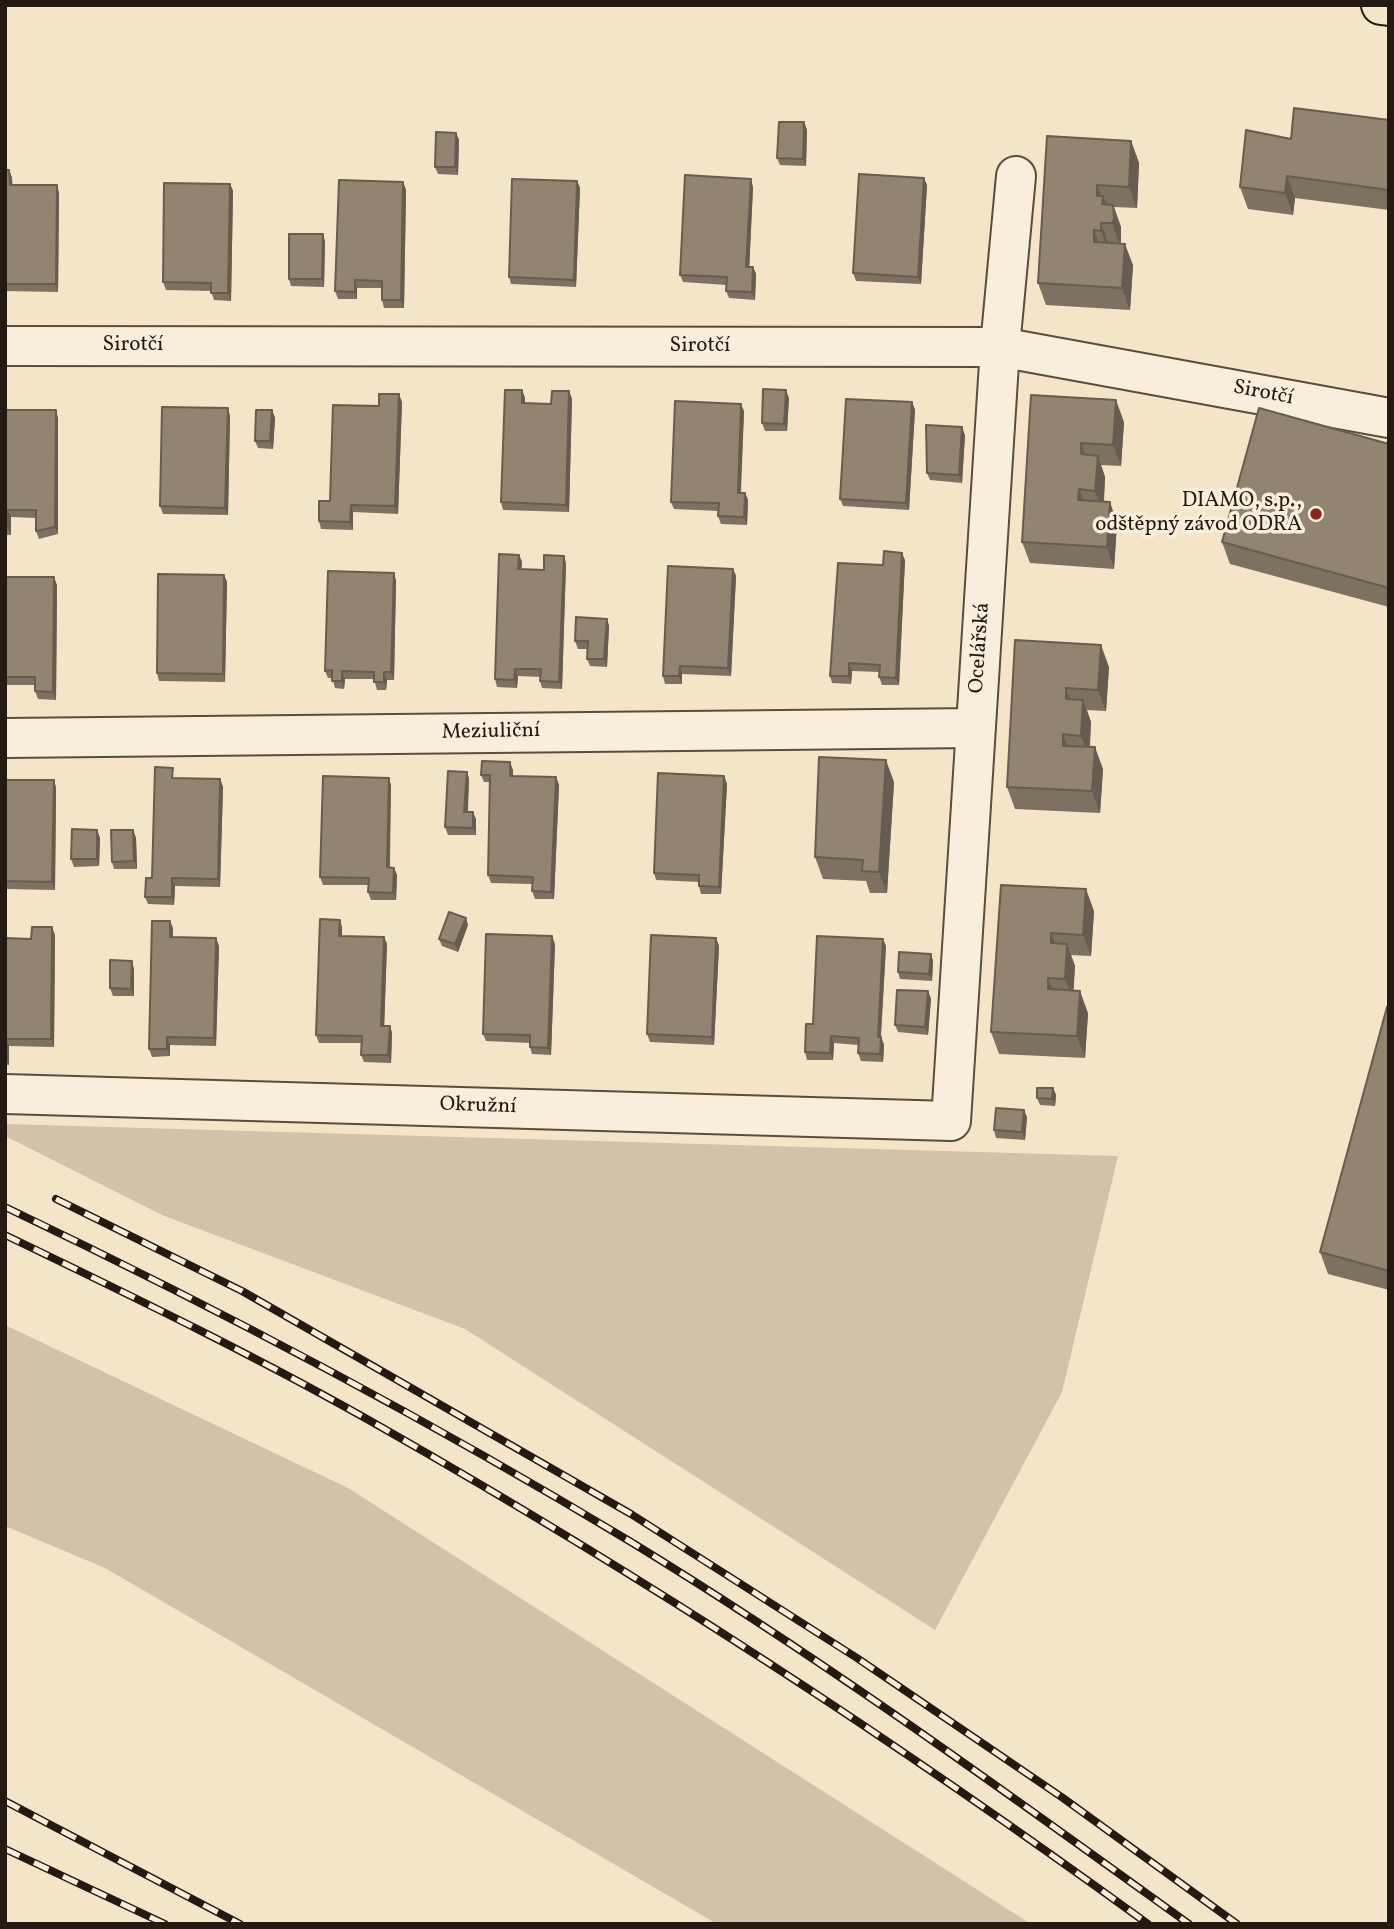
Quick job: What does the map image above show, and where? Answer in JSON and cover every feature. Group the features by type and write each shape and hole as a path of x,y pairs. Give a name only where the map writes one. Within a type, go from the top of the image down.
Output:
{"main road":[{"path":"1381,5 1389,6"}],"street":[{"name":"Ocelářská","path":"951,1121 1000,347 1016,176"},
{"name":"Sirotčí","path":"5,346 1000,347 1389,418"},
{"name":"Meziuliční","path":"5,738 976,728"},
{"name":"Okružní","path":"5,1094 951,1121"}],"shaded area":[{"path":"5,1124 1118,1156 1062,1392 935,1630 465,1329 162,1215 5,1136"},
{"path":"5,1325 348,1488 1031,1924 717,1924 105,1568 5,1526"}],"building":[{"path":"1294,108 1389,120 1389,190 1287,176 1285,193 1240,187 1246,130 1291,139"},
{"path":"779,122 804,122 803,159 777,158"},
{"path":"436,132 456,133 455,167 435,167"},
{"path":"1047,136 1131,141 1129,187 1097,185 1097,196 1103,196 1102,204 1113,205 1114,219 1112,223 1101,223 1101,231 1094,230 1094,242 1125,244 1122,288 1038,283"},
{"path":"5,170 9,170 10,185 57,185 56,284 5,284"},
{"path":"859,174 924,178 918,277 853,273"},
{"path":"685,175 751,179 746,267 753,267 752,292 726,291 727,277 680,275"},
{"path":"512,179 577,181 574,280 509,277"},
{"path":"339,180 403,182 401,300 382,300 382,281 355,280 355,292 335,291"},
{"path":"164,183 230,184 228,293 211,293 211,283 163,282"},
{"path":"289,234 323,234 322,279 289,279"},
{"path":"763,389 786,390 784,424 762,423"},
{"path":"505,390 522,390 522,403 551,404 552,391 569,391 566,505 501,502"},
{"path":"379,394 399,394 395,506 351,505 350,522 319,521 319,501 330,501 333,405 379,406"},
{"path":"1031,395 1116,400 1113,445 1081,443 1081,454 1098,456 1095,491 1079,489 1078,500 1110,502 1107,547 1022,542"},
{"path":"846,399 912,402 906,503 840,499"},
{"path":"675,401 741,404 738,493 745,493 744,517 718,516 719,503 671,502"},
{"path":"162,407 228,408 225,508 160,506"},
{"name":"DIAMO, s.p., odštěpný závod ODRA","path":"1259,408 1389,444 1389,588 1222,542"},
{"path":"5,410 56,410 55,527 36,531 36,510 8,510 8,527 5,527"},
{"path":"256,410 272,410 270,441 255,441"},
{"path":"926,425 962,427 959,475 927,473"},
{"path":"884,551 902,553 896,678 879,677 880,665 849,663 849,676 830,676 838,563 883,565"},
{"path":"499,554 519,555 518,569 544,570 544,555 564,556 559,682 540,681 541,669 515,669 514,680 495,679"},
{"path":"668,566 733,569 728,668 680,666 679,676 663,676"},
{"path":"328,571 394,573 391,672 384,672 384,682 374,682 374,672 342,671 342,681 332,681 332,670 325,671"},
{"path":"158,574 224,575 223,674 157,673"},
{"path":"5,577 54,577 53,692 35,691 35,677 5,677"},
{"path":"576,617 607,619 604,659 587,659 588,641 575,641"},
{"path":"1015,640 1101,645 1098,690 1066,688 1066,699 1083,700 1081,736 1063,734 1063,746 1095,747 1092,791 1007,787"},
{"path":"819,757 886,760 879,872 862,871 863,860 815,857"},
{"path":"482,761 510,762 510,776 556,777 551,892 532,891 533,877 488,875 490,775 481,775"},
{"path":"155,767 173,768 172,778 220,779 218,879 172,878 172,897 145,897 146,878 152,878"},
{"path":"448,771 467,772 464,812 473,812 473,828 445,827"},
{"path":"658,773 724,776 719,887 699,886 699,875 654,873"},
{"path":"323,776 389,778 387,867 394,868 393,893 368,892 369,878 320,877"},
{"path":"5,780 54,780 52,882 5,881"},
{"path":"72,829 97,830 97,859 71,859"},
{"path":"111,830 133,830 134,861 112,862"},
{"path":"1001,885 1086,889 1083,935 1051,933 1051,943 1067,944 1065,979 1048,978 1048,989 1080,991 1077,1036 991,1032"},
{"path":"449,912 466,918 455,944 439,939"},
{"path":"320,919 340,920 339,936 384,937 381,1026 390,1026 388,1055 361,1055 362,1036 316,1035"},
{"path":"152,921 170,921 170,937 216,938 214,1038 167,1037 167,1049 149,1049"},
{"path":"32,927 52,927 51,1039 6,1039 5,1058 5,938 31,939"},
{"path":"486,934 552,936 548,1048 530,1047 530,1035 483,1034"},
{"path":"651,935 716,938 712,1037 647,1034"},
{"path":"817,936 883,939 878,1037 881,1037 880,1054 858,1053 859,1038 831,1036 830,1053 805,1052 806,1024 813,1024"},
{"path":"899,952 931,954 929,974 898,972"},
{"path":"110,960 132,961 131,989 110,988"},
{"path":"897,990 928,991 925,1027 895,1025"},
{"path":"1387,1007 1389,1008 1389,1271 1320,1252"},
{"path":"1037,1088 1053,1088 1052,1099 1037,1098"},
{"path":"996,1108 1024,1110 1022,1132 994,1130"}],"railway":[{"path":"56,1199 242,1291 631,1514 857,1658 1063,1798 1237,1924"},
{"path":"5,1207 165,1285 401,1409 631,1542 844,1680 1189,1924"},
{"path":"5,1235 294,1379 583,1546 869,1729 1148,1924"},
{"path":"5,1801 240,1924"},
{"path":"5,1849 165,1924"}],"place":[{"name":"DIAMO, s.p., odštěpný závod ODRA","path":"1316,514"}]}
